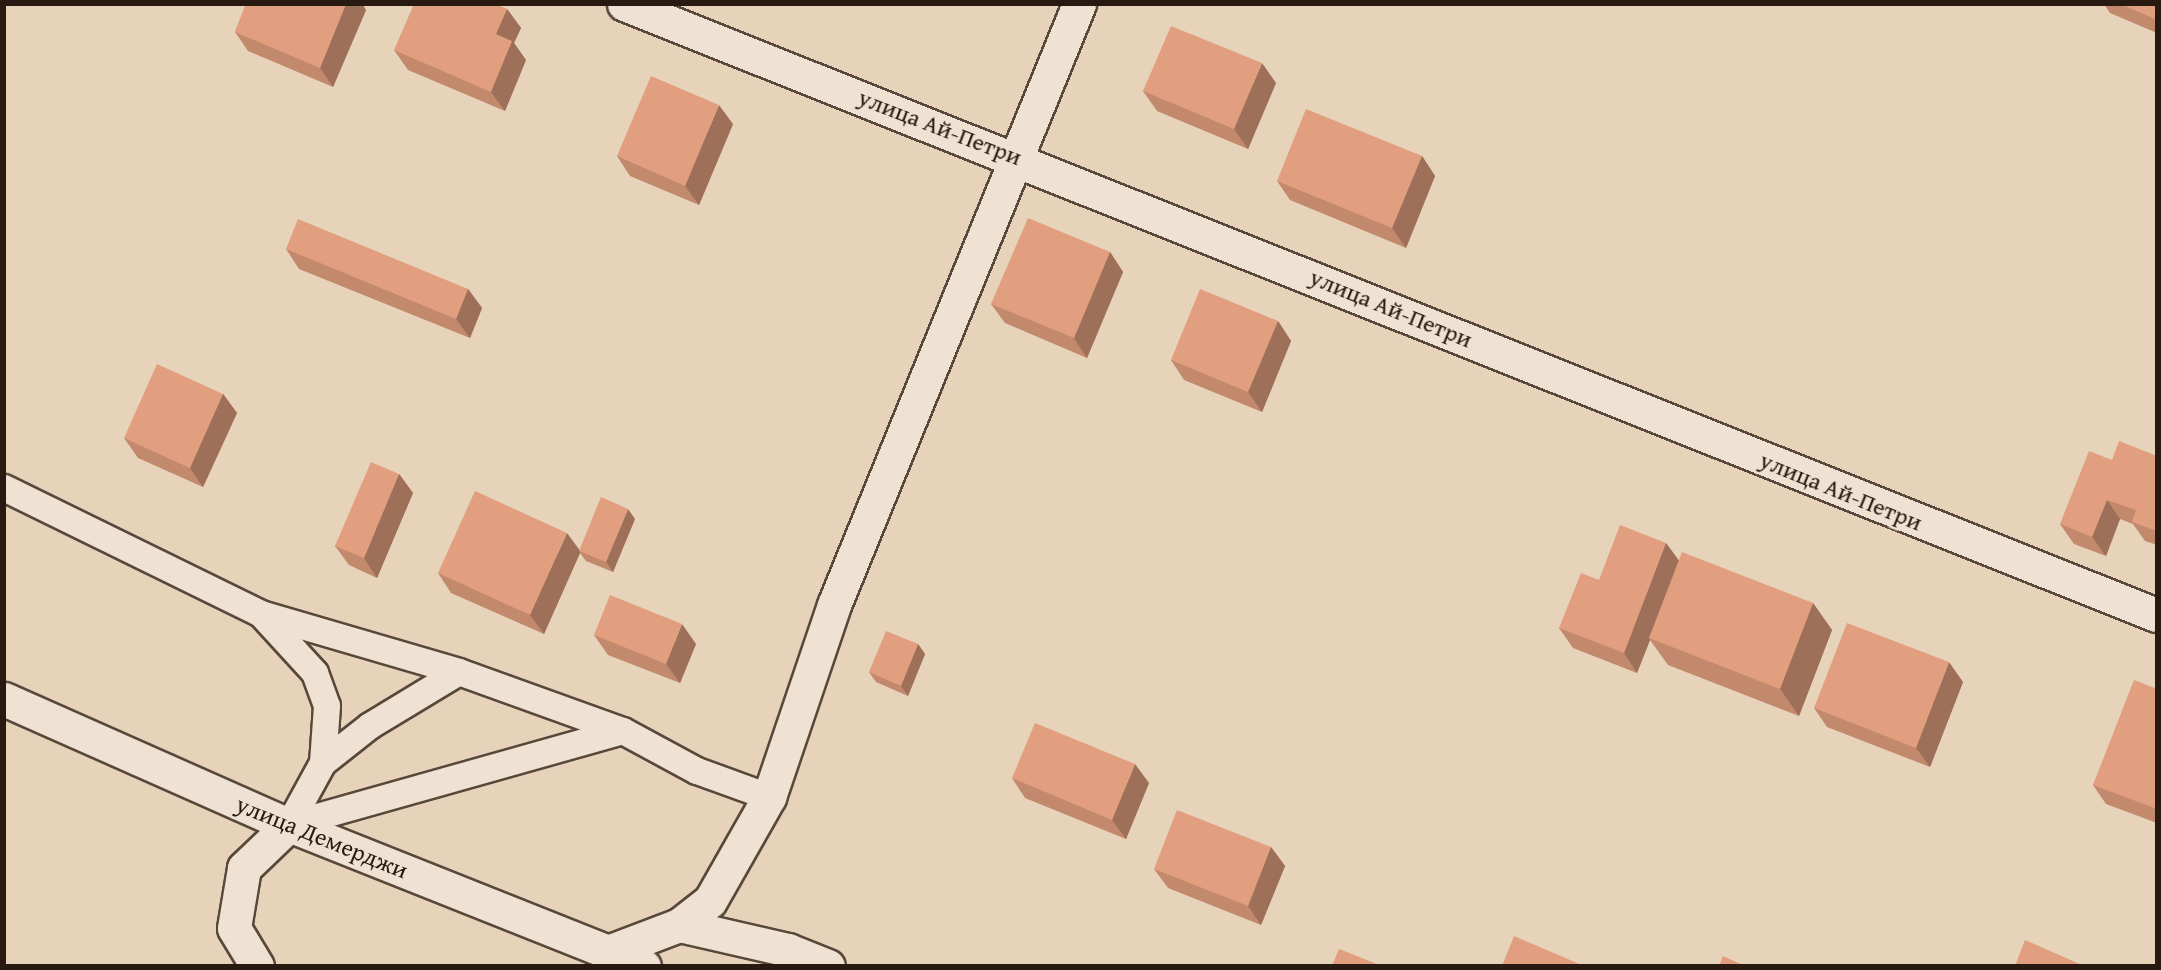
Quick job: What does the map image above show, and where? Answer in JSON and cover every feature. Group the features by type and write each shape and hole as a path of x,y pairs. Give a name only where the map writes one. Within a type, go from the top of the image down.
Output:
{"street":[{"name":"улица Ай-Петри","path":"624,4 1016,156 2157,615"},
{"path":"608,952 679,925 710,901 769,797 834,605 1079,4"},
{"name":"улица Демерджи","path":"4,699 289,825 644,966"},
{"path":"257,966 234,928 244,868 289,825"},
{"path":"679,925 788,950 828,966"}],"lane":[{"path":"4,488 261,614 459,672 623,731 697,771 769,797"},
{"path":"261,614 315,673 327,706 323,763"},
{"path":"289,825 323,763 370,726 459,672"},
{"path":"289,825 623,731"}],"building":[{"path":"246,4 346,4 320,68 235,32"},
{"path":"414,4 496,4 507,9 496,34 512,41 491,92 394,50"},
{"path":"2121,4 2157,4 2157,20"},
{"path":"1171,26 1262,63 1234,129 1143,91"},
{"path":"651,76 719,105 685,186 617,156"},
{"path":"1306,109 1422,156 1392,228 1277,181"},
{"path":"1028,218 1110,252 1074,338 991,304"},
{"path":"298,219 468,289 456,319 286,249"},
{"path":"1200,289 1278,321 1248,392 1171,360"},
{"path":"157,364 223,394 190,468 124,438"},
{"path":"2119,441 2157,456 2157,531 2132,522 2136,510 2107,500 2092,537 2060,524 2089,451 2112,460"},
{"path":"371,462 399,474 364,558 335,546"},
{"path":"475,491 567,533 530,615 438,573"},
{"path":"601,497 628,509 606,562 579,551"},
{"path":"1620,525 1666,543 1624,653 1559,628 1581,573 1599,580"},
{"path":"1682,552 1813,603 1780,689 1649,638"},
{"path":"610,595 682,624 666,664 594,635"},
{"path":"1847,623 1949,662 1916,748 1814,708"},
{"path":"886,631 918,644 901,686 869,672"},
{"path":"2134,680 2157,689 2157,809 2093,785"},
{"path":"1035,723 1135,764 1112,820 1012,778"},
{"path":"1177,810 1271,847 1248,906 1154,869"},
{"path":"1514,936 1584,966 1502,966"},
{"path":"2025,940 2084,966 2015,966"},
{"path":"1339,949 1382,966 1332,966"},
{"path":"1723,956 1745,966 1719,966"}]}
